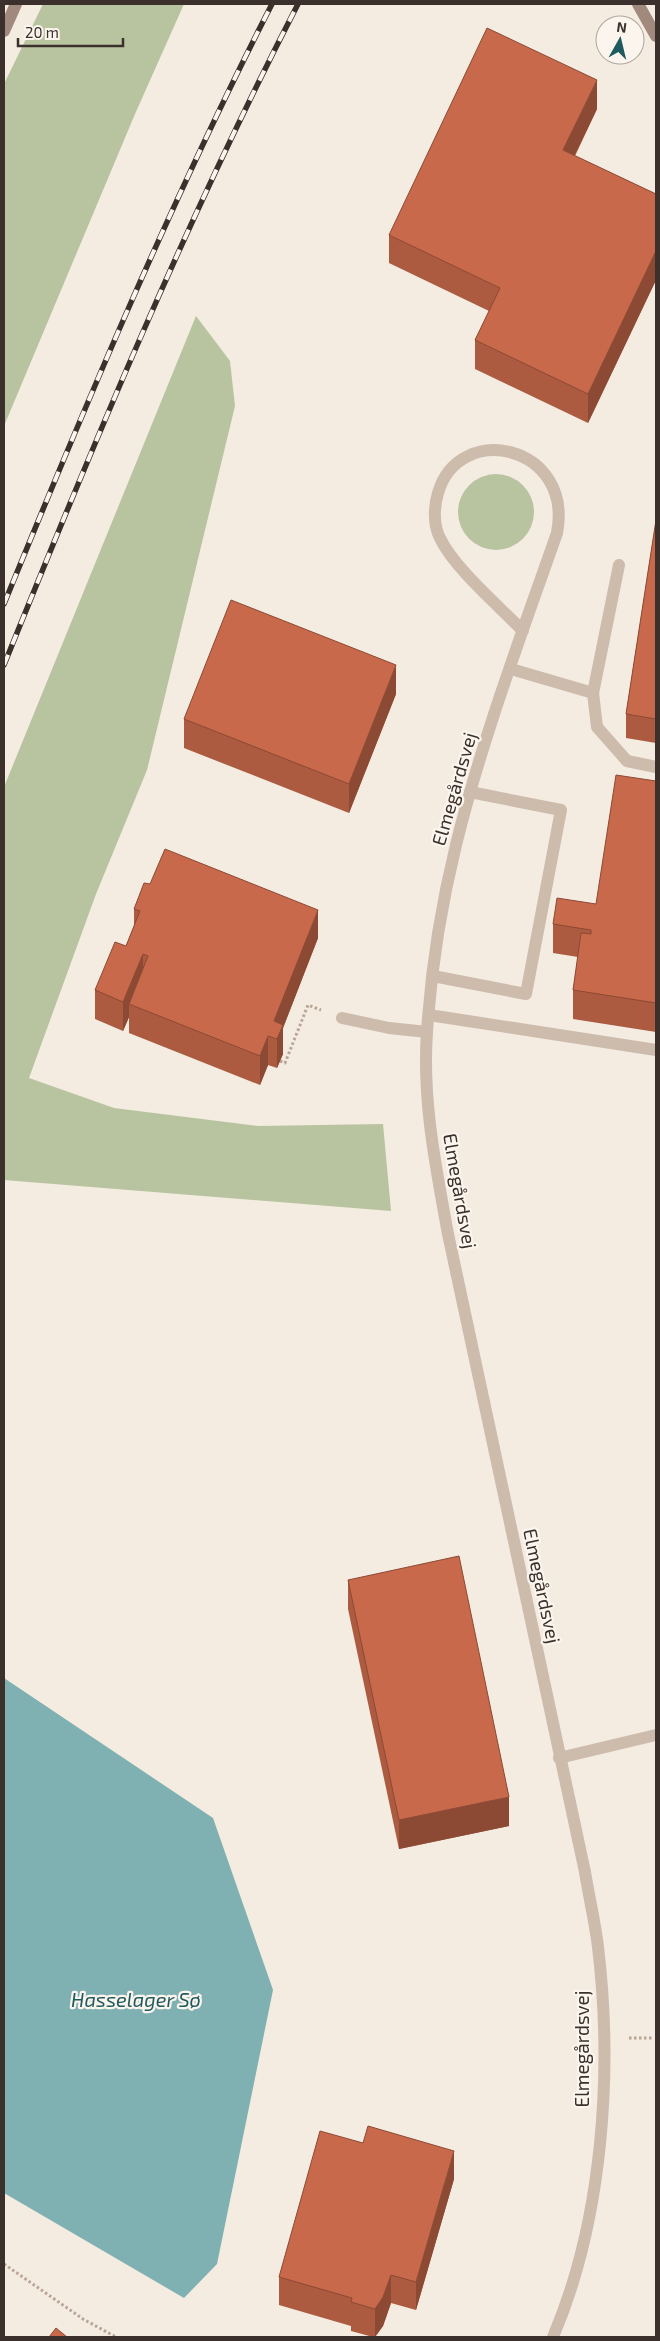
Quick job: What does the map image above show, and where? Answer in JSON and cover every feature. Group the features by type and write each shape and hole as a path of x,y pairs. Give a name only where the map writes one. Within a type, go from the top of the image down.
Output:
{"street":[{"path":"4,31 16,4"},
{"path":"638,4 656,36"},
{"name":"Elmegårdsvej","path":"523,631 449,554 438,536 435,519 435,500 440,483 451,467 463,458 477,453 512,452 542,468 558,497 560,516 557,533 470,792 455,846 443,908 427,1032 427,1086 432,1147 448,1234 585,1872 598,1946 603,2017 603,2073 598,2172 583,2243 561,2320 553,2337"},
{"path":"620,565 593,693 597,727 627,761 656,767"},
{"path":"511,669 593,693"},
{"path":"433,976 526,994 561,810 470,792"},
{"path":"429,1014 656,1050"},
{"path":"342,1018 389,1028 427,1032"},
{"path":"559,1758 656,1735"}],"path":[{"path":"280,1061 285,1064 308,1005 342,1018"},
{"path":"635,2038 653,2038"},
{"path":"4,2264 83,2319 116,2337"}],"green space":[{"path":"43,4 184,4 135,114 4,426 4,84"},
{"path":"196,316 230,361 235,406 147,770 96,894 29,1078 114,1108 259,1126 383,1124 391,1211 4,1180 4,787"},
{"path":"496,474 511,477 523,485 531,497 534,512 531,527 523,539 511,547 496,550 481,547 469,539 461,527 458,512 461,497 469,485 481,477"}],"water":[{"name":"Hasselager Sø","path":"4,1678 213,1818 273,1990 217,2264 184,2298 4,2193"}],"building":[{"path":"487,28 597,80 563,150 656,194 656,251 588,394 475,340 500,288 389,235"},
{"path":"656,520 656,719 626,714"},
{"path":"231,600 396,665 349,784 184,719"},
{"path":"616,775 656,781 656,1003 573,990 581,933 591,934 591,930 553,924 557,898 596,904"},
{"path":"165,849 318,910 274,1021 283,1025 277,1039 268,1036 260,1056 129,1004 148,956 143,954 123,1002 95,990 115,942 126,946 140,911 134,909 144,883 150,884"},
{"path":"459,1556 509,1797 399,1820 348,1580"},
{"path":"368,2126 454,2151 416,2282 391,2275 383,2297 375,2309 351,2302 352,2298 279,2277 320,2131 363,2143"},
{"path":"56,2328 67,2337 49,2337"}],"railway":[{"path":"4,604 67,452 165,226 235,77 272,4"},
{"path":"4,665 72,498 143,332 218,167 298,4"}]}
